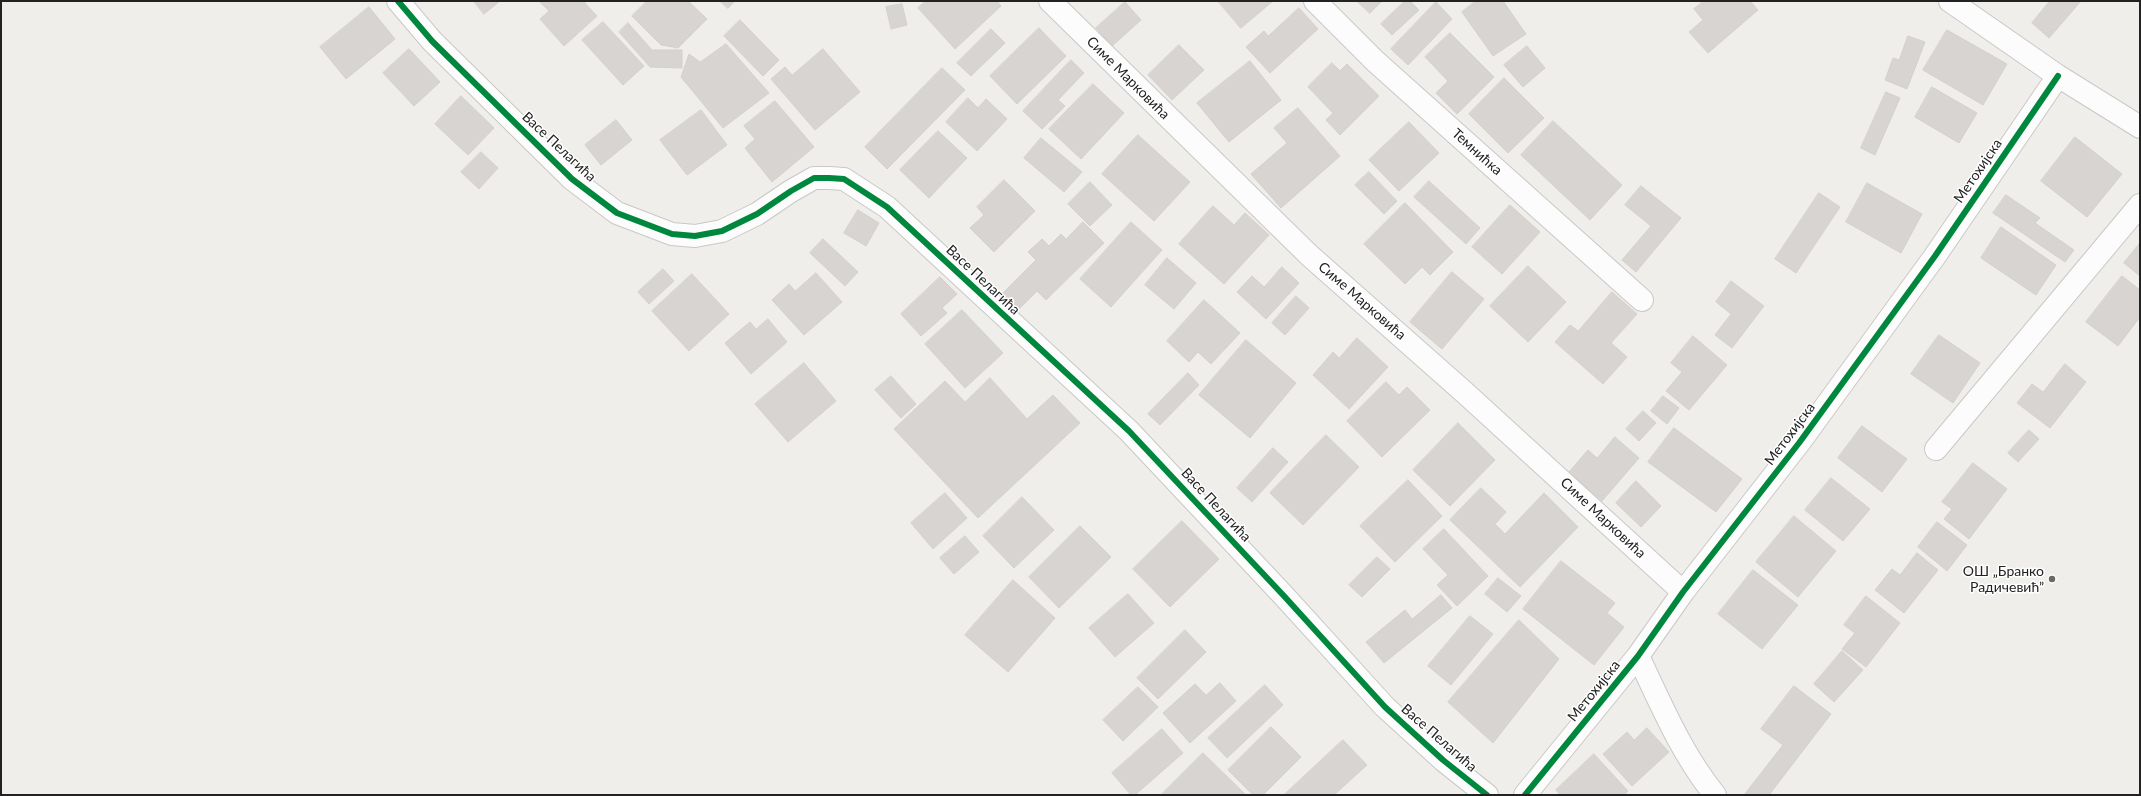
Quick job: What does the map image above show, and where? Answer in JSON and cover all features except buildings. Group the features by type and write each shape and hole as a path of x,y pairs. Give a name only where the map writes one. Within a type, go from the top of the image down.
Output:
{"street":[{"name":"Васе Пелагића","path":"398,1 432,41 572,179 617,213 672,234 695,236 722,231 757,214 790,191 814,178 844,179 887,207 1129,430 1385,707 1443,760 1487,795"},
{"name":"Симе Марковића","path":"1050,1 1309,255 1464,392 1683,592"},
{"name":"Темнићка","path":"1315,1 1386,71 1642,300"},
{"path":"1950,1 2058,76 2140,127"},
{"name":"Метохијска","path":"1525,795 1638,656 1683,592 1799,443 1935,256 2058,76"},
{"path":"1936,449 2140,205"},
{"name":"Метохијска","path":"1638,656 1671,726 1697,774 1714,795"}],"cycle path":[{"path":"398,1 432,41 572,179 617,213 672,234 695,236 722,231 757,214 791,191 814,178 844,179 887,207 1129,431 1284,596 1385,707 1443,760 1487,795"},
{"path":"1525,795 1638,656 1683,592 1799,443 1935,256 2058,76"}],"place":[{"name":"ОШ „Бранко Радичевић”","path":"2052,579"}]}
